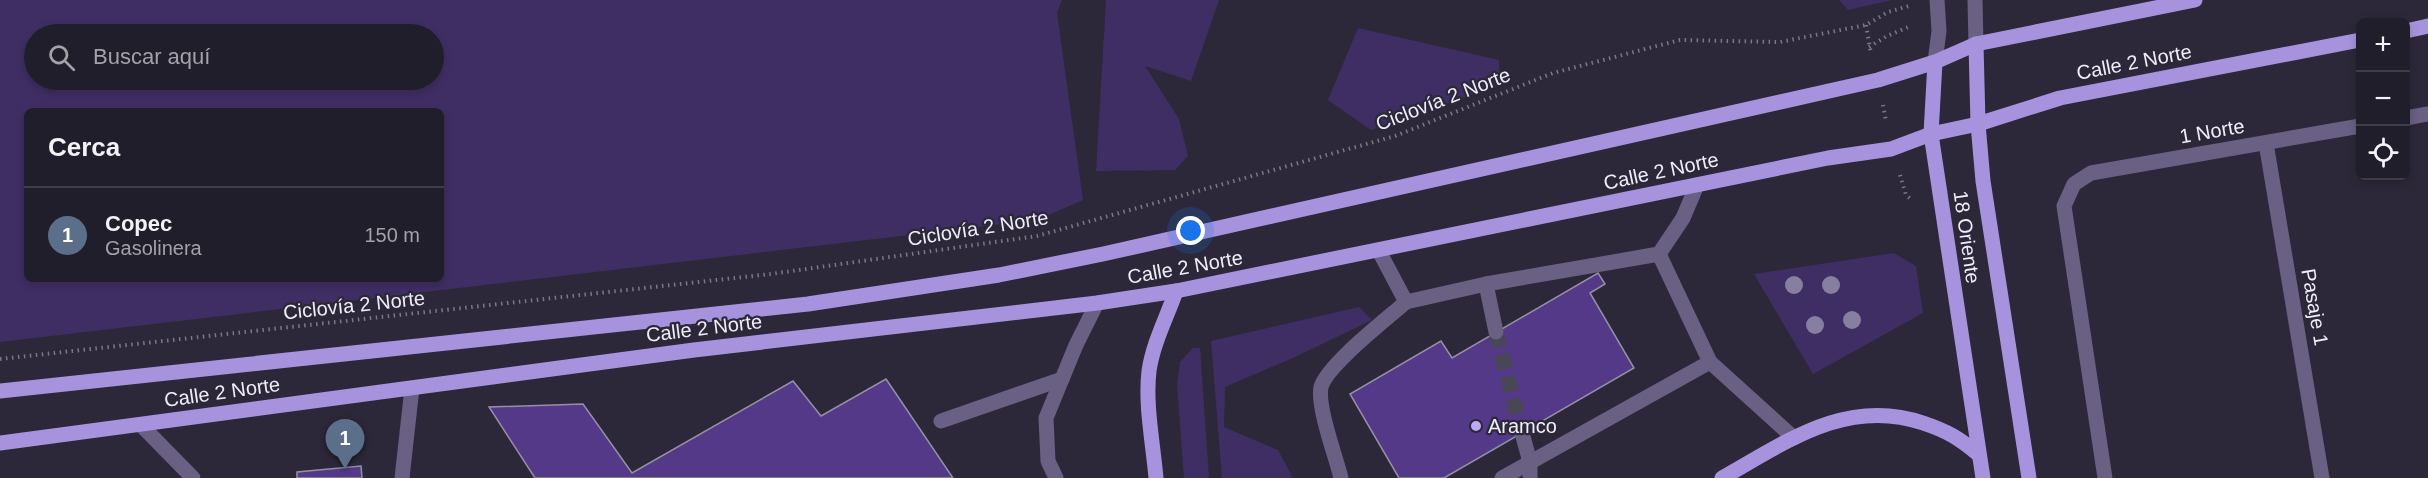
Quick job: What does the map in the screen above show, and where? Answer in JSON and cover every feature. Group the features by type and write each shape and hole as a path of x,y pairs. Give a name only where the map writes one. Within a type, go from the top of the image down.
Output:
{"main road":[{"path":"2153,0 2169,5"},
{"name":"Calle 2 Norte","path":"0,391 808,304 988,277 1114,252 1878,80 1935,62 1976,44 2195,0"},
{"path":"2410,30 2428,26"},
{"name":"Calle 2 Norte","path":"0,444 694,350 1097,303 1176,291 1828,158 1891,149 1931,134 1978,124 2060,98 2356,41"},
{"name":"18 Oriente","path":"1976,44 1978,124 1984,192 2029,478"},
{"name":"18 Oriente","path":"1935,62 1931,134 1983,478"},
{"path":"1156,478 1149,405 1149,371 1155,346 1176,291"},
{"path":"1722,478 1794,438 1839,419 1884,414 1905,417 1950,432 1978,454"}],"street":[{"name":"18 Oriente","path":"1935,62 1939,31 1937,0"},
{"name":"18 Oriente","path":"1975,0 1976,44"},
{"path":"2410,117 2428,114"},
{"name":"1 Norte","path":"2105,478 2064,206 2074,184 2091,173 2356,127"},
{"name":"Pasaje 1","path":"2265,143 2322,478"},
{"path":"1341,478 1322,409 1321,388 1332,369 1406,302 1486,284 1659,254 1683,218 1697,185"},
{"path":"1379,251 1406,302"},
{"path":"1659,254 1710,362 1794,438"},
{"path":"1486,284 1496,332"},
{"path":"1056,478 1048,461 1046,418 1097,303"},
{"path":"1502,478 1530,470 1710,362"},
{"path":"941,421 1062,379"},
{"path":"402,478 412,388"},
{"path":"141,424 193,478"},
{"path":"1522,433 1530,470"}],"path":[{"name":"Ciclovía 2 Norte","path":"0,359 771,274 1037,236 1395,136 1552,73 1680,40 1780,42 1866,26 1888,12 1920,3"}],"shaded area":[{"path":"0,0 1062,0 1057,13 1083,200 1037,220 0,342"},
{"path":"1106,0 1219,0 1191,81 1145,66 1179,119 1188,156 1175,170 1096,171"},
{"path":"1839,0 1892,0 1848,10"},
{"path":"1358,28 1499,60 1500,85 1371,130 1328,100"},
{"path":"1894,253 1916,266 1923,313 1813,374 1754,274"},
{"path":"1359,307 1372,320 1225,387 1224,427 1278,450 1293,478 1222,478 1211,341"},
{"path":"1193,348 1200,348 1209,478 1184,478 1177,385 1180,362"}],"building":[{"path":"1598,273 1605,284 1590,293 1634,368 1444,478 1399,478 1350,394 1441,341 1452,358"},
{"path":"886,379 953,478 535,478 489,407 583,404 632,473 793,381 821,416"},
{"path":"361,466 362,478 297,478 297,472"}],"tunnel":[{"path":"1496,332 1522,433"}],"place":[{"name":"Aramco","path":"1476,426"},
{"name":"Copec","path":"345,469"}]}
